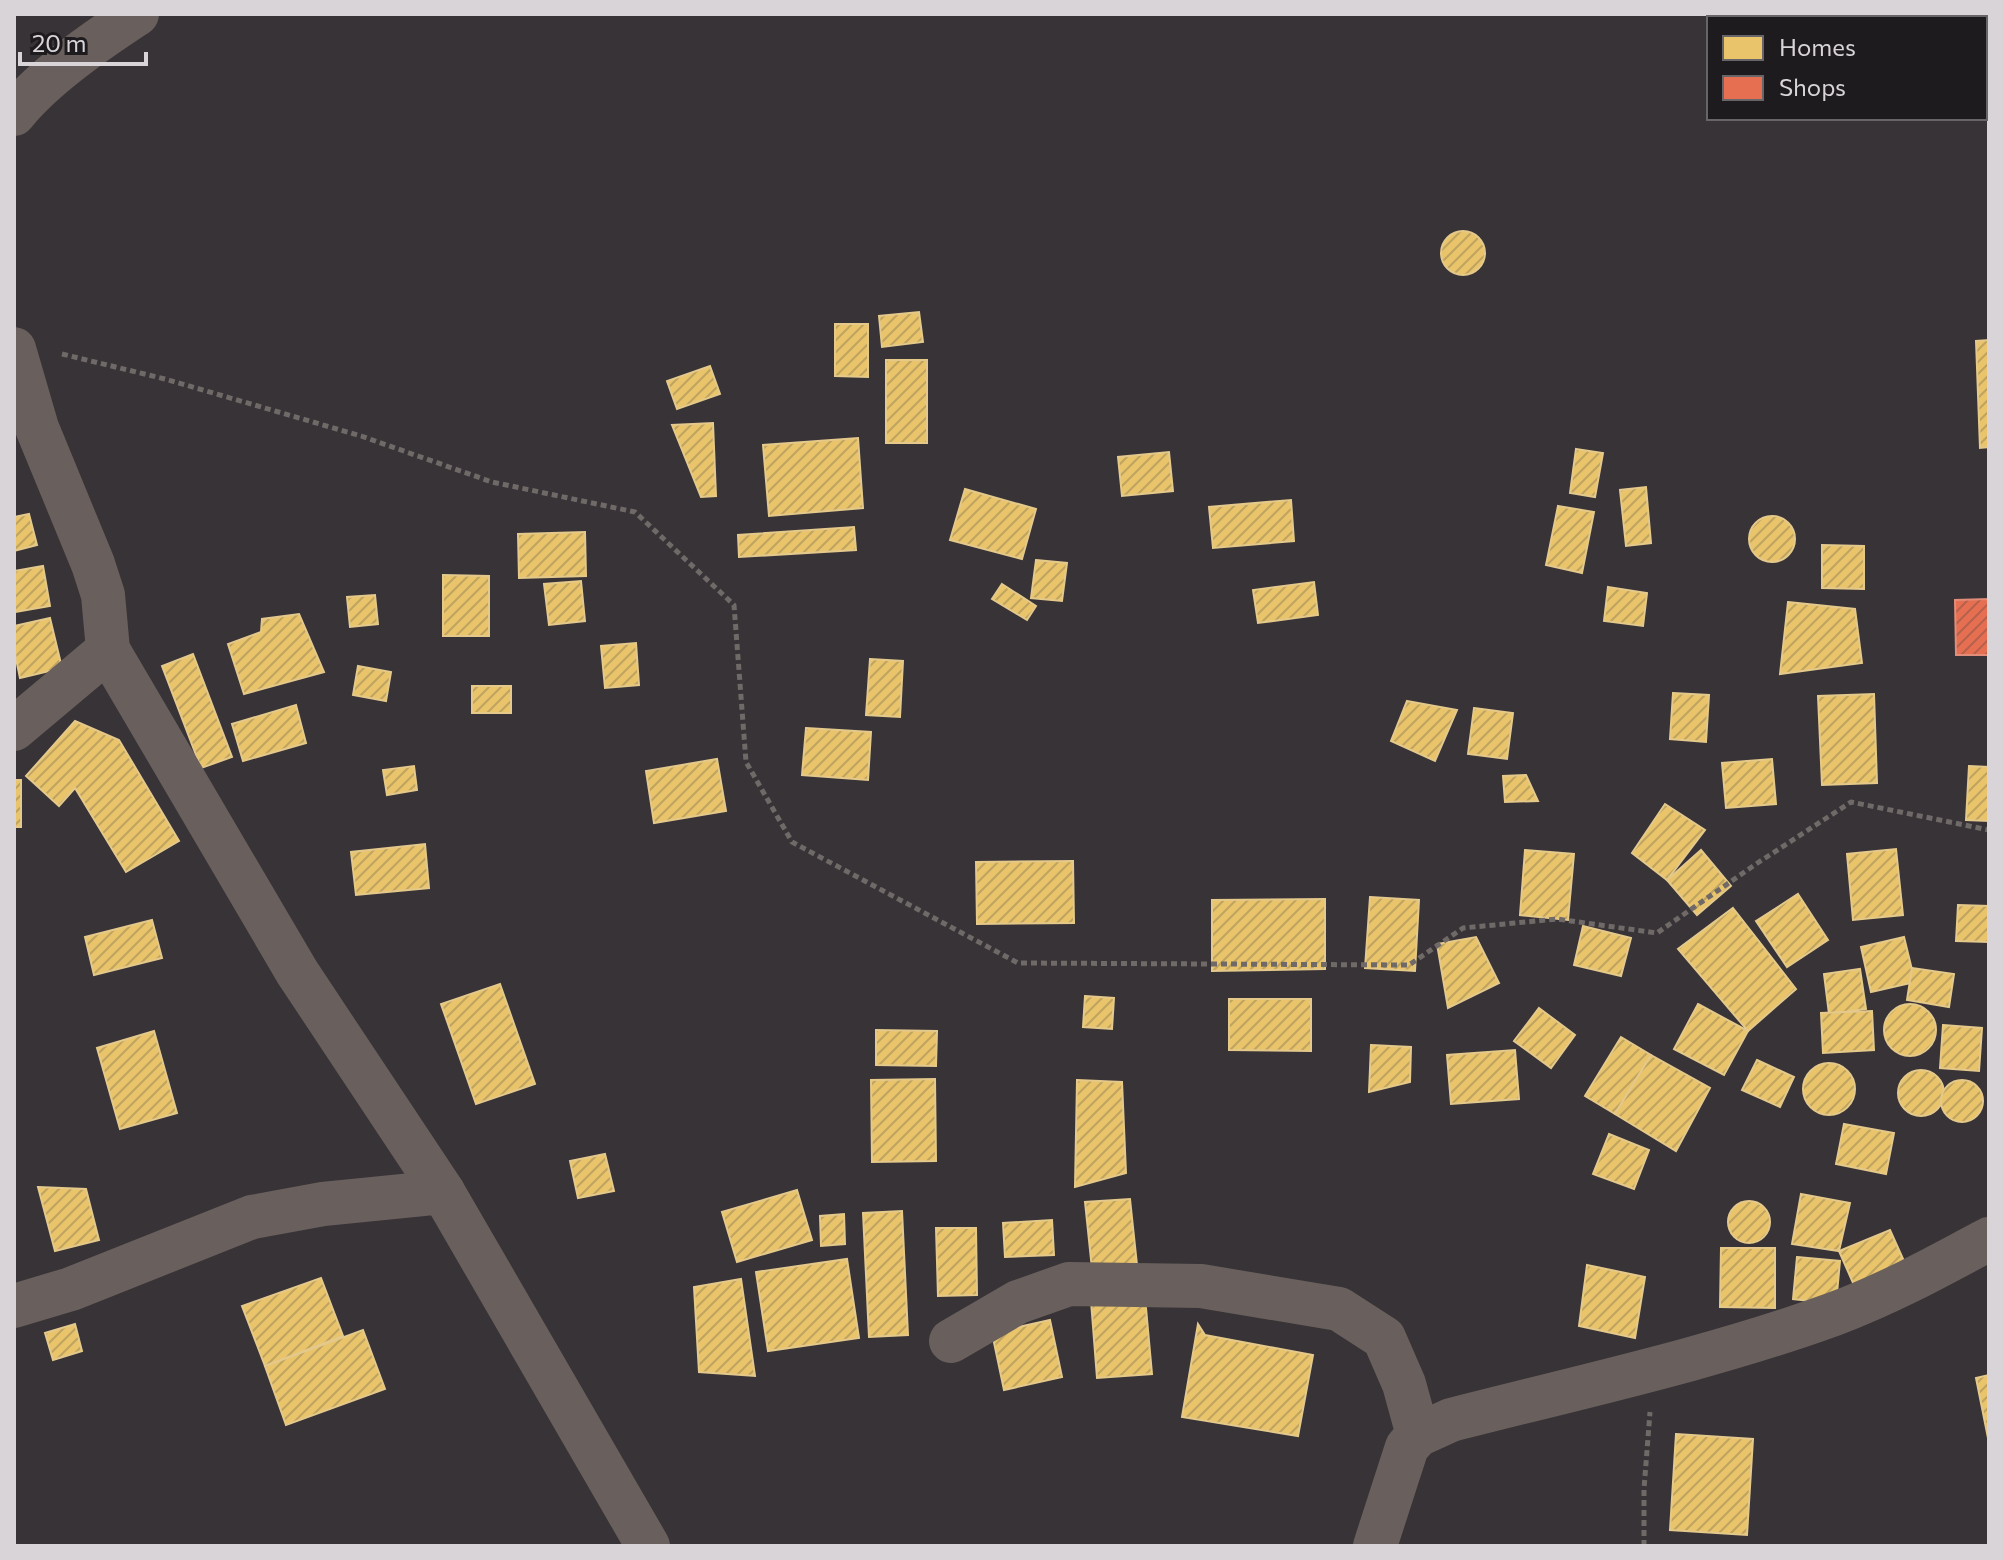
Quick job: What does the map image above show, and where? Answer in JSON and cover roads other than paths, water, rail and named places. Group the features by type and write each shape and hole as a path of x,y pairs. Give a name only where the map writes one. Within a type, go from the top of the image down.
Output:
{"street":[{"path":"14,114 27,97 109,32 137,14"},
{"path":"14,349 37,428 103,595 108,650 297,972 443,1192 648,1546"},
{"path":"14,729 108,650"},
{"path":"14,1306 71,1289 252,1217 323,1204 443,1192"},
{"path":"1375,1546 1407,1447 1418,1435 1451,1420 1763,1338 1837,1313 1919,1277 1989,1239"},
{"path":"951,1341 1018,1302 1069,1284 1201,1286 1339,1309 1384,1338 1404,1384 1418,1435"}]}
